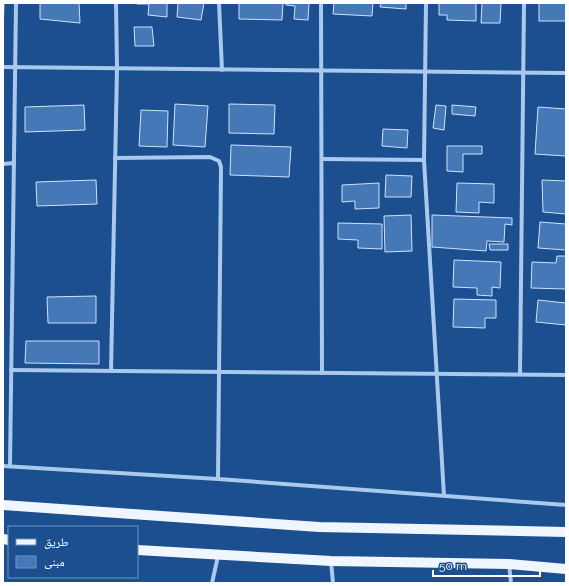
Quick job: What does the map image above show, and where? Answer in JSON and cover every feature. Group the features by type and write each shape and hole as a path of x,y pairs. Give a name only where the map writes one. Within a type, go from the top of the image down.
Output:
{"main road":[{"path":"3,505 319,527 566,532"},
{"path":"138,550 218,556 331,561 509,564 566,569"}],"street":[{"path":"10,466 16,3"},
{"path":"111,371 117,68 116,3"},
{"path":"219,3 222,70"},
{"path":"321,3 322,373"},
{"path":"426,3 424,160 444,496"},
{"path":"520,374 525,73 524,3"},
{"path":"3,67 222,70 321,69 566,73"},
{"path":"115,158 210,157 219,161 221,167 218,479"},
{"path":"322,160 424,160"},
{"path":"3,164 14,164"},
{"path":"11,370 566,375"},
{"path":"3,466 218,479 566,505"},
{"path":"212,583 218,556"},
{"path":"331,561 333,583"},
{"path":"509,564 511,583"}],"building":[{"path":"3,3 4,3 3,37"},
{"path":"40,3 79,3 80,23 40,19"},
{"path":"137,3 167,3 167,17 148,15 149,4"},
{"path":"178,3 204,3 201,20 177,17"},
{"path":"239,3 283,3 282,20 239,19"},
{"path":"286,3 309,3 308,20 294,19 295,6 286,5"},
{"path":"334,3 373,3 372,16 333,14"},
{"path":"381,3 406,3 406,9 380,7"},
{"path":"439,3 476,3 476,21 447,20 447,15 439,15"},
{"path":"482,3 501,3 500,23 481,23"},
{"path":"539,3 566,3 566,21 539,21"},
{"path":"134,27 152,27 154,46 135,46"},
{"path":"175,104 208,106 205,147 173,145"},
{"path":"229,104 275,105 274,134 229,133"},
{"path":"84,105 85,130 25,132 25,107"},
{"path":"436,105 446,106 444,130 433,128"},
{"path":"452,105 476,107 475,116 452,114"},
{"path":"538,107 566,109 566,156 535,154"},
{"path":"141,110 168,111 167,147 139,146"},
{"path":"383,129 408,130 407,148 382,146"},
{"path":"231,145 291,147 289,177 230,175"},
{"path":"447,146 482,146 482,154 463,154 463,172 447,171"},
{"path":"386,175 412,176 411,197 385,197"},
{"path":"96,180 97,204 37,206 36,182"},
{"path":"542,180 566,181 566,214 543,212"},
{"path":"379,183 379,208 355,209 355,201 342,202 342,185"},
{"path":"457,183 494,184 494,203 479,202 479,213 456,212"},
{"path":"411,215 412,251 385,252 384,216"},
{"path":"432,215 512,218 512,225 505,224 504,242 487,241 486,251 432,247"},
{"path":"540,222 566,224 566,250 538,248"},
{"path":"338,223 382,224 382,249 358,248 358,240 338,239"},
{"path":"489,244 508,244 508,250 490,250"},
{"path":"557,256 566,256 566,289 531,288 532,262 556,263"},
{"path":"454,260 501,262 500,288 492,287 492,296 477,295 477,288 453,287"},
{"path":"96,296 96,323 48,323 47,297"},
{"path":"454,299 496,300 496,318 485,318 485,328 453,327"},
{"path":"538,300 566,303 566,325 536,322"},
{"path":"26,341 99,341 99,364 25,363"}]}
